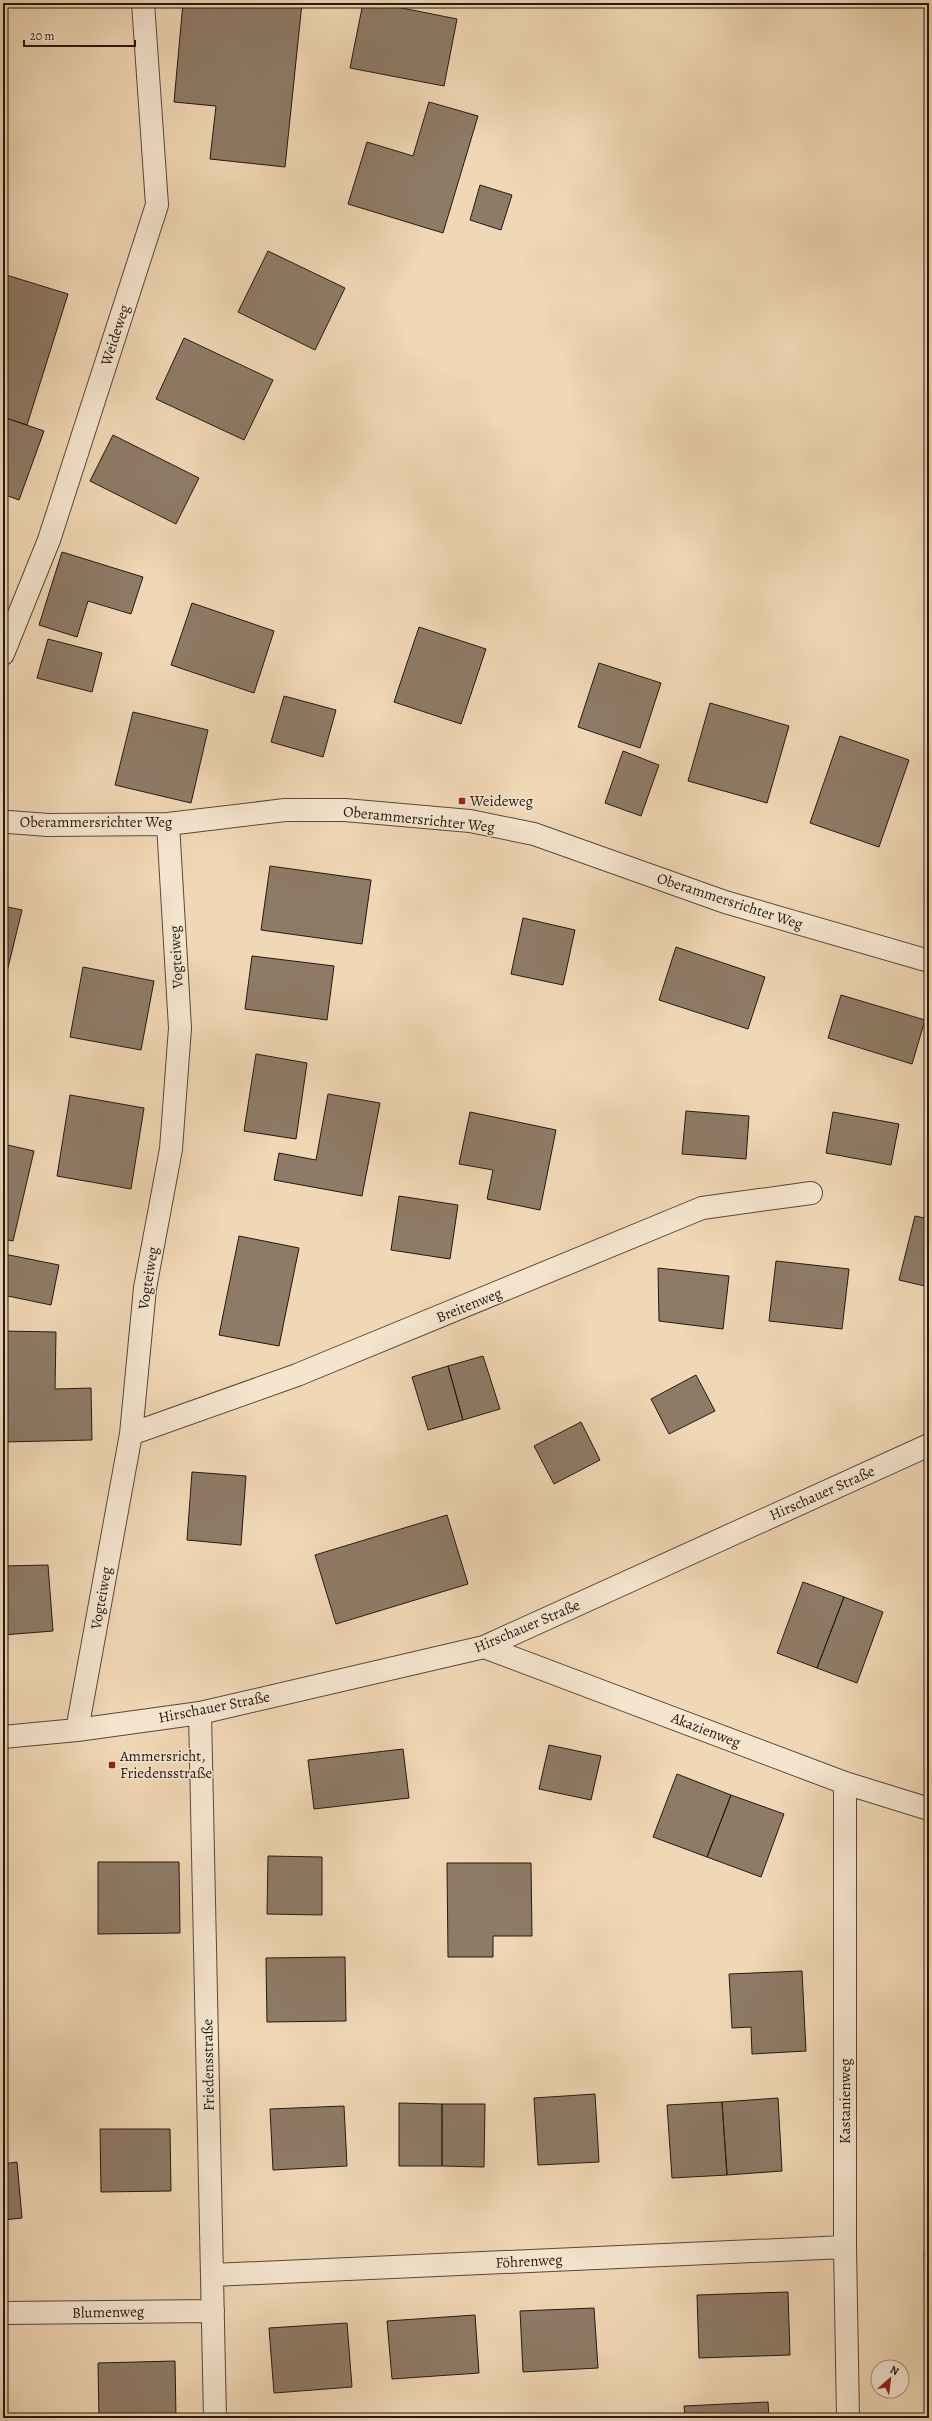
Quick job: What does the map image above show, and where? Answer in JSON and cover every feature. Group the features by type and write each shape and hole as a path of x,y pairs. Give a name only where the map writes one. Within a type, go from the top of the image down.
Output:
{"street":[{"name":"Weideweg","path":"3,654 49,540 157,205 143,3"},
{"name":"Oberammersrichter Weg","path":"5,820 48,826 168,824 285,810 345,810 470,821 534,834 725,902 929,961"},
{"name":"Vogteiweg","path":"77,1730 131,1434 145,1288 171,1149 180,1028 168,824"},
{"name":"Breitenweg","path":"131,1434 297,1375 702,1208 811,1193"},
{"name":"Hirschauer Straße","path":"3,1737 77,1730 200,1712 484,1647 929,1445"},
{"name":"Akazienweg","path":"484,1647 845,1783 929,1809"},
{"name":"Friedensstraße","path":"200,1712 215,2418"},
{"name":"Kastanienweg","path":"845,1783 845,2247 848,2418"},
{"name":"Föhrenweg","path":"213,2276 845,2247"},
{"name":"Blumenweg","path":"3,2312 213,2311"}],"building":[{"path":"183,3 302,3 285,167 210,159 216,106 174,102"},
{"path":"363,3 377,3 457,19 444,86 350,68"},
{"path":"429,102 478,116 443,233 348,204 367,142 413,156"},
{"path":"480,185 512,195 501,230 470,220"},
{"path":"268,251 345,288 315,350 238,312"},
{"path":"3,274 68,294 27,425 3,417"},
{"path":"184,338 273,380 244,440 156,399"},
{"path":"3,417 44,431 19,500 3,494"},
{"path":"113,435 199,478 176,524 90,481"},
{"path":"62,552 143,577 131,614 88,601 77,637 39,625"},
{"path":"192,603 274,631 254,693 171,665"},
{"path":"419,627 486,649 461,724 394,702"},
{"path":"48,639 102,653 92,692 37,678"},
{"path":"599,663 661,683 640,748 578,727"},
{"path":"284,696 336,710 323,757 271,742"},
{"path":"710,703 789,726 767,803 688,781"},
{"path":"133,712 208,730 191,803 115,785"},
{"path":"840,736 909,760 879,847 810,823"},
{"path":"623,751 659,765 641,816 605,803"},
{"path":"270,866 371,880 362,944 261,930"},
{"path":"3,906 22,910 5,980 3,979"},
{"path":"523,918 575,930 563,985 511,974"},
{"path":"676,947 765,977 748,1029 659,1000"},
{"path":"252,956 334,966 327,1020 245,1009"},
{"path":"83,967 154,981 141,1050 70,1037"},
{"path":"841,995 925,1020 912,1064 828,1038"},
{"path":"256,1054 307,1063 296,1139 244,1131"},
{"path":"328,1094 380,1103 362,1196 274,1180 279,1153 316,1160"},
{"path":"70,1095 144,1108 131,1189 57,1176"},
{"path":"686,1111 749,1116 746,1159 682,1154"},
{"path":"470,1112 556,1130 540,1210 487,1199 493,1170 459,1164"},
{"path":"833,1112 899,1124 891,1165 826,1153"},
{"path":"3,1144 34,1151 13,1241 3,1239"},
{"path":"399,1196 458,1205 450,1259 391,1250"},
{"path":"915,1216 929,1219 929,1287 899,1280"},
{"path":"239,1236 299,1248 279,1346 219,1335"},
{"path":"4,1254 59,1265 51,1305 3,1295"},
{"path":"776,1261 849,1269 842,1329 769,1321"},
{"path":"658,1268 729,1276 723,1329 659,1321"},
{"path":"3,1331 56,1332 55,1389 91,1388 92,1440 3,1442"},
{"path":"483,1356 500,1409 463,1420 448,1366"},
{"path":"448,1366 463,1420 428,1430 412,1377"},
{"path":"696,1375 715,1411 669,1434 651,1399"},
{"path":"581,1422 600,1460 554,1484 534,1446"},
{"path":"192,1472 246,1476 241,1545 187,1540"},
{"path":"447,1515 468,1584 336,1624 315,1555"},
{"path":"48,1565 53,1631 3,1635 3,1566"},
{"path":"803,1582 844,1597 817,1668 777,1653"},
{"path":"844,1597 883,1612 857,1683 817,1668"},
{"path":"549,1745 601,1756 591,1800 539,1789"},
{"path":"403,1749 409,1798 314,1809 308,1760"},
{"path":"677,1774 731,1795 707,1857 653,1837"},
{"path":"731,1795 784,1814 761,1877 707,1857"},
{"path":"268,1856 322,1857 322,1915 267,1914"},
{"path":"98,1862 179,1862 180,1933 98,1934"},
{"path":"447,1863 531,1863 532,1936 493,1936 493,1957 448,1957"},
{"path":"929,1883 929,1905 924,1904"},
{"path":"345,1957 346,2021 267,2022 266,1958"},
{"path":"802,1971 806,2051 752,2054 751,2027 732,2028 729,1974"},
{"path":"926,1999 929,1999 929,2062 926,2062"},
{"path":"595,2094 599,2162 538,2165 534,2098"},
{"path":"778,2098 782,2171 727,2175 722,2102"},
{"path":"722,2102 727,2175 672,2178 667,2105"},
{"path":"399,2103 442,2104 442,2166 399,2166"},
{"path":"442,2104 485,2104 484,2167 442,2166"},
{"path":"344,2106 347,2166 273,2170 270,2109"},
{"path":"927,2122 929,2122 929,2186"},
{"path":"100,2129 170,2129 171,2191 101,2192"},
{"path":"17,2162 22,2218 3,2220 3,2164"},
{"path":"924,2252 929,2252 929,2322 926,2322"},
{"path":"788,2292 790,2355 699,2358 697,2295"},
{"path":"594,2308 598,2368 523,2372 520,2311"},
{"path":"475,2315 479,2373 392,2379 387,2321"},
{"path":"347,2323 352,2387 274,2393 269,2328"},
{"path":"175,2361 176,2418 99,2418 98,2363"},
{"path":"768,2402 769,2418 685,2418 684,2406"}],"place":[{"name":"Weideweg","path":"462,801"},
{"name":"Ammersricht, Friedensstraße","path":"112,1765"}]}
